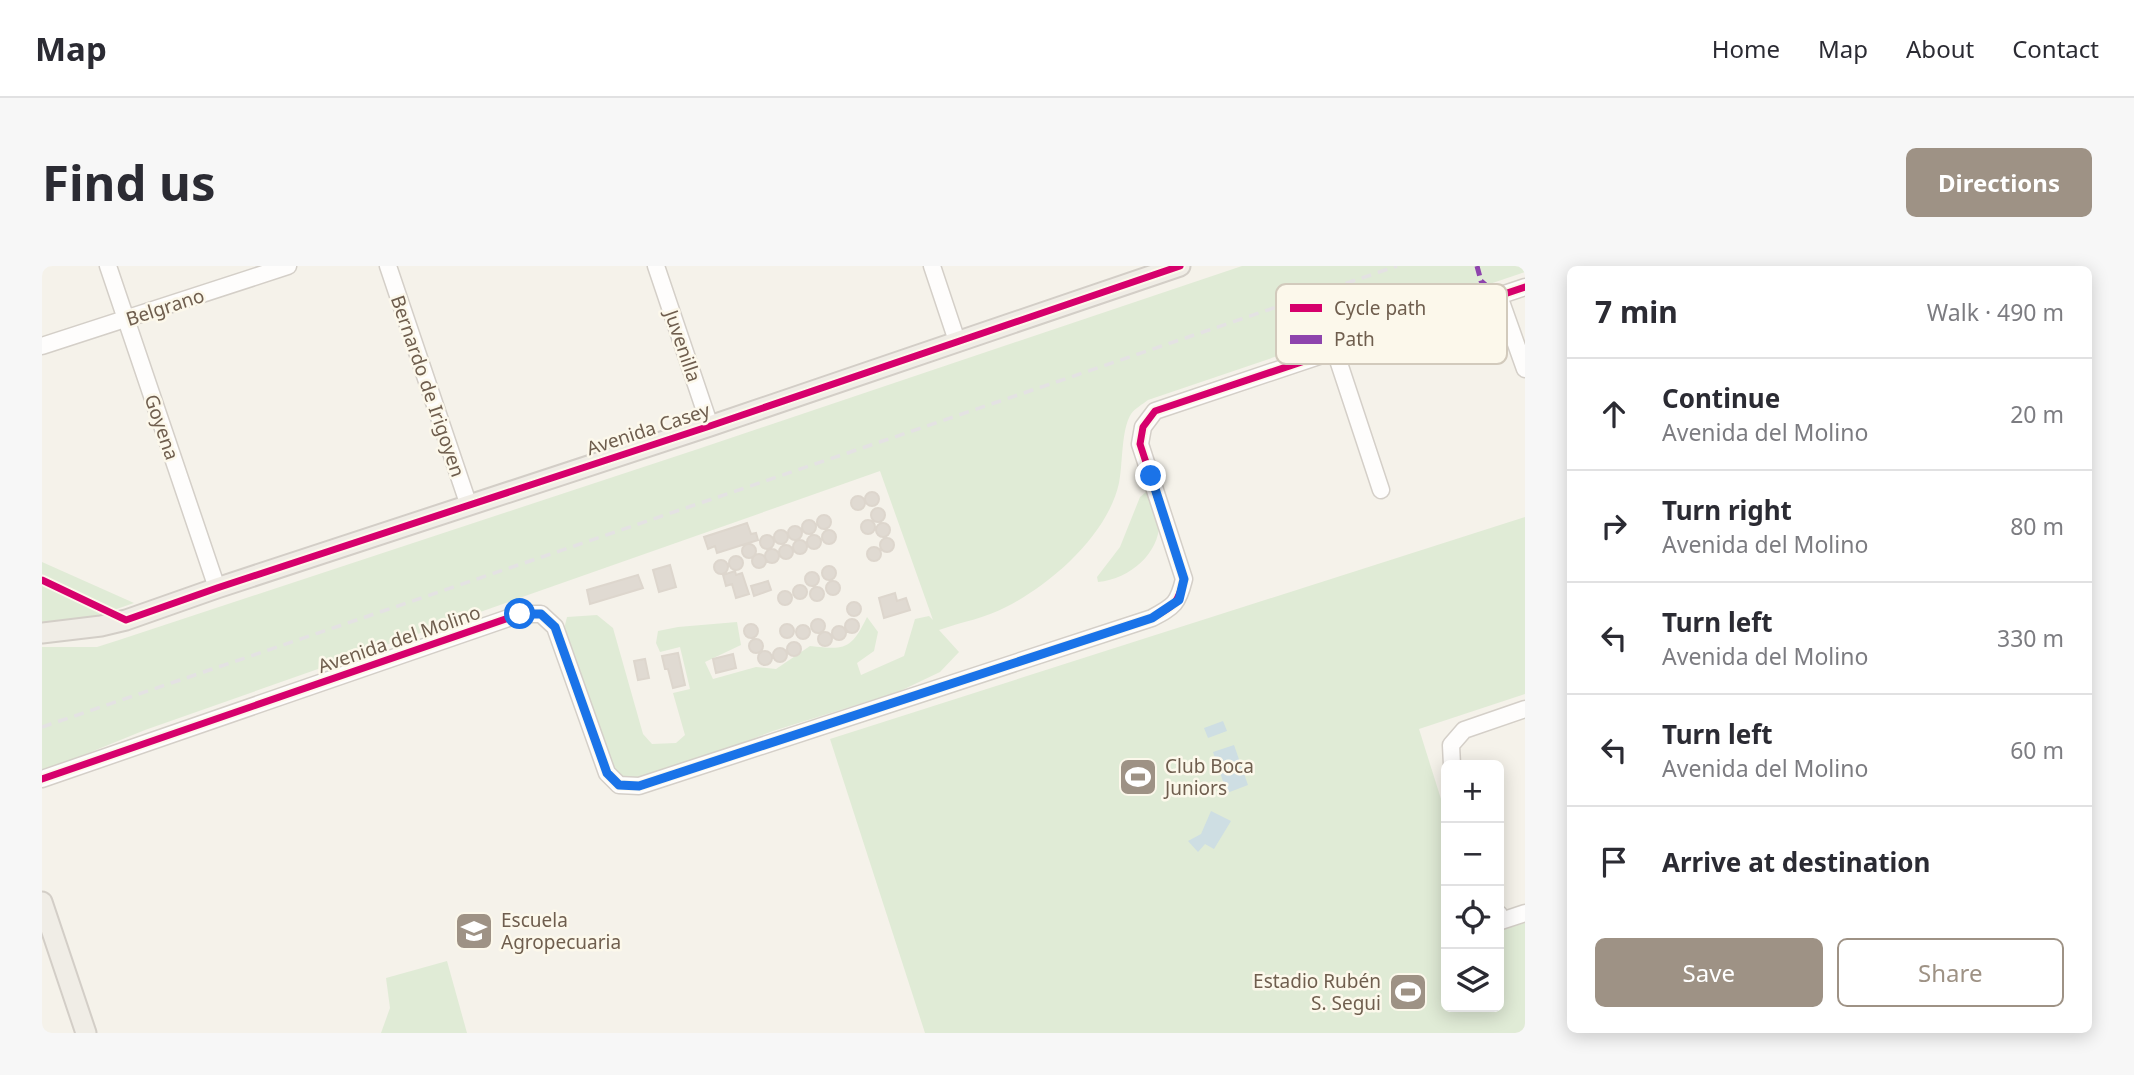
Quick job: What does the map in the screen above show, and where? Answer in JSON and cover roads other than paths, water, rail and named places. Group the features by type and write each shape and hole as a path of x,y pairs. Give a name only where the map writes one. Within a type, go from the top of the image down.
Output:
{"main road":[{"name":"Avenida Casey","path":"45,630 101,626 126,621 216,588 710,426 1180,266"},
{"path":"42,902 86,1033"}],"street":[{"name":"Goyena","path":"108,266 216,588"},
{"name":"Belgrano","path":"42,346 126,321 288,266"},
{"name":"Bernardo de Irigoyen","path":"388,266 469,506"},
{"name":"Juvenilla","path":"656,266 710,426"},
{"path":"932,266 957,341"},
{"name":"Avenida del Molino","path":"1507,293 1525,287"},
{"path":"1507,318 1525,369"},
{"name":"Avenida del Molino","path":"42,779 520,614 541,614 555,627 607,773 619,785 639,786 1125,627 1169,609 1179,600 1184,579 1140,444 1143,427 1155,411 1296,364"},
{"path":"1339,364 1381,490"},
{"path":"1452,760 1451,745 1456,736 1464,730 1525,709"},
{"path":"1504,917 1525,913"}],"railway":[{"path":"1344,284 1397,266"},
{"path":"42,727 1276,307"}],"place":[{"name":"Club Boca Juniors","path":"1138,777"},
{"name":"Escuela Agropecuaria","path":"474,931"},
{"name":"Estadio Rubén S. Segui","path":"1408,992"}]}
